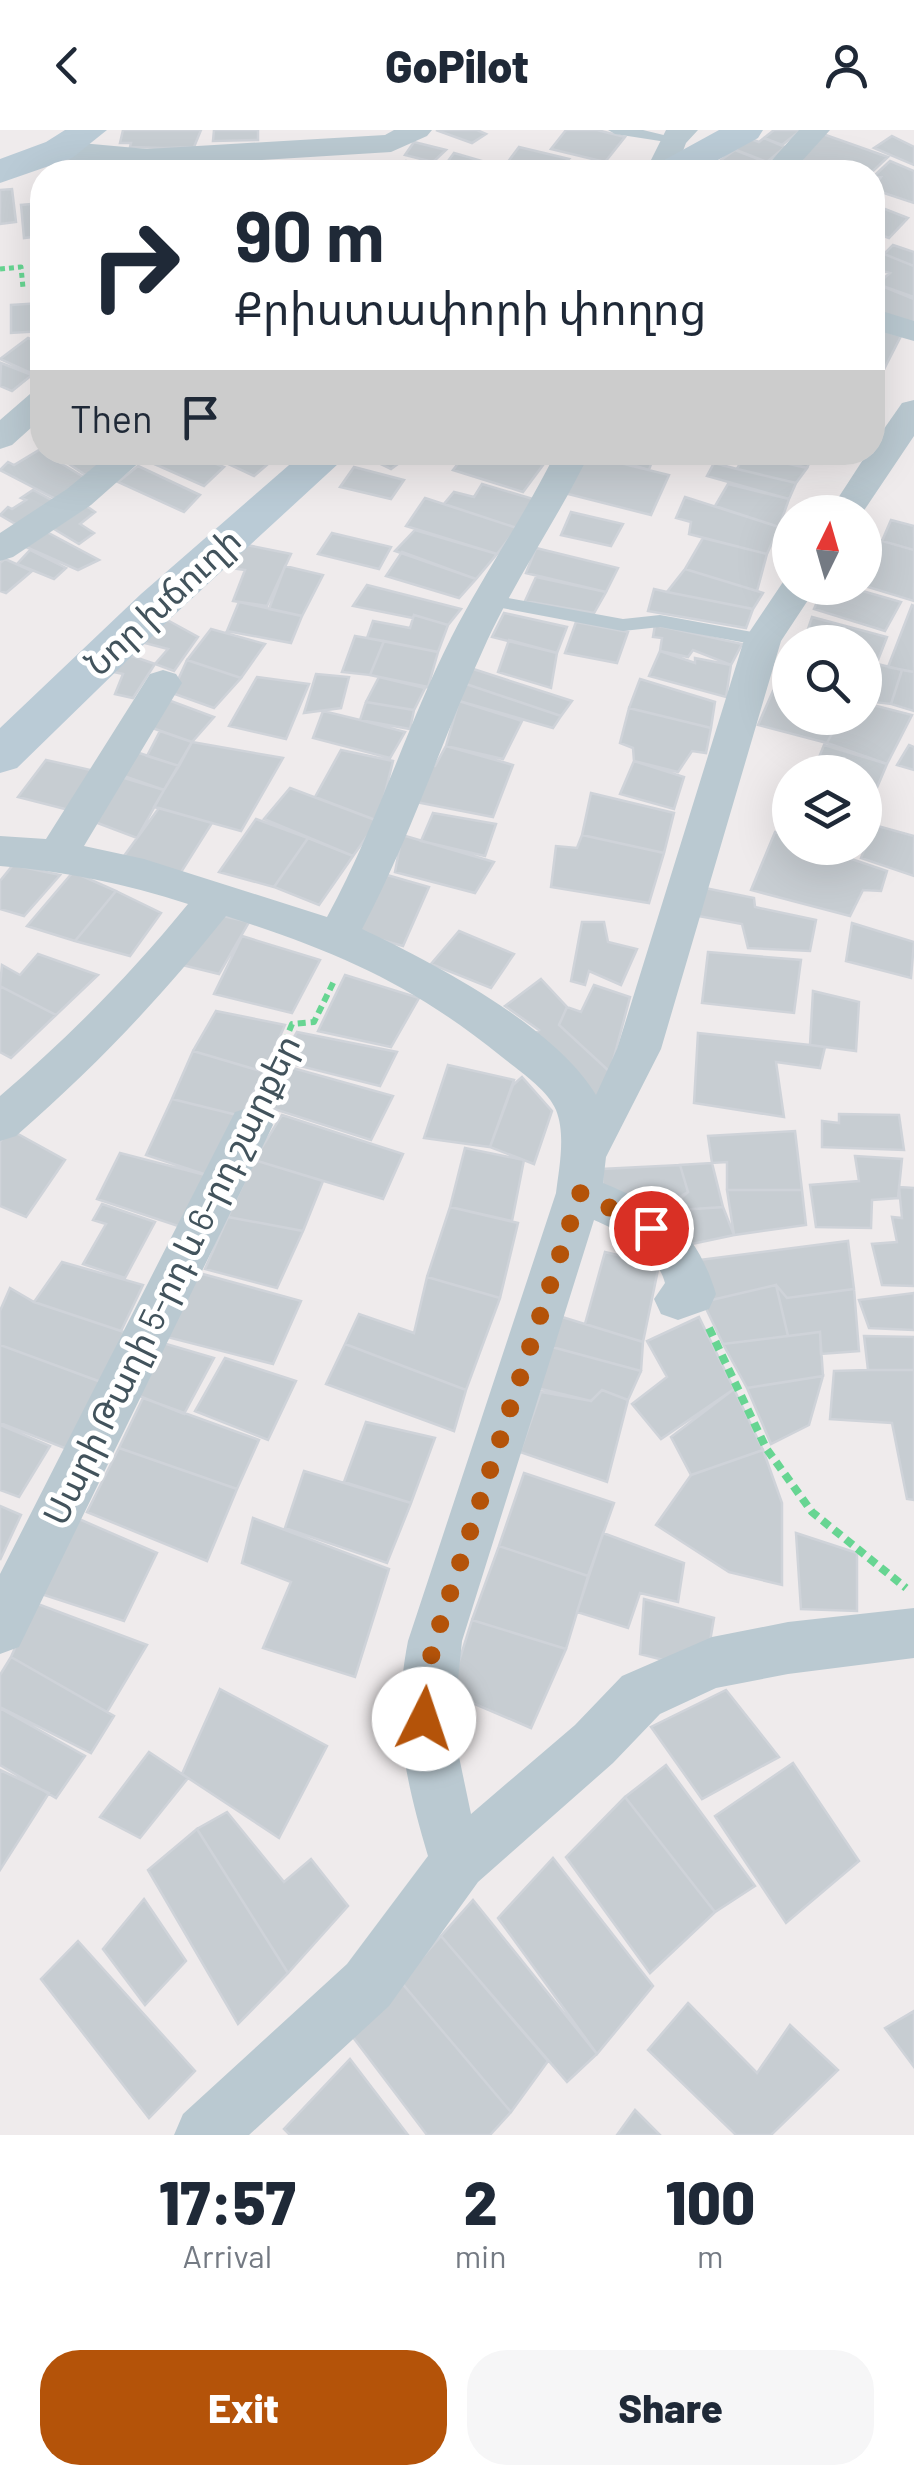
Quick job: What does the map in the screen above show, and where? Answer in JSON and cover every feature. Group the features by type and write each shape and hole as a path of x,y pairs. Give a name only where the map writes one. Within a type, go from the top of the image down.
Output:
{"main road":[{"path":"675,147 745,130"},
{"path":"0,172 74,140"},
{"name":"Նոր խճուղի","path":"0,756 157,605 315,465"}],"street":[{"path":"787,160 815,130"},
{"path":"74,140 147,158 284,138 399,148"},
{"path":"885,322 914,332"},
{"path":"0,438 30,412"},
{"path":"885,455 912,415"},
{"path":"0,549 79,497 118,465"},
{"path":"345,940 406,782 470,636 566,465"},
{"path":"858,495 878,465"},
{"path":"458,1862 425,1749 423,1690 435,1640 582,1173 639,1049 764,640 787,605"},
{"path":"57,855 125,746 140,714 163,683"},
{"path":"0,851 57,855 144,874 345,940 410,971 465,1004 537,1060 578,1102 582,1173 681,1257 685,1297"},
{"path":"0,1123 85,1049 145,987 216,898"},
{"name":"Սարի Թաղի 5-րդ և 6-րդ շարքեր","path":"0,1629 251,1124"},
{"path":"204,2135 368,1985 458,1862 594,1744 641,1695 712,1663 788,1648 914,1632"}],"lane":[{"path":"614,130 675,147"},
{"path":"492,602 622,625 660,622 764,640"}],"path":[{"path":"0,268 21,266 23,288"},
{"name":"Սարի Թաղի 5-րդ և 6-րդ շարքեր","path":"251,1124 292,1024 314,1022 345,940"},
{"path":"685,1297 766,1448 812,1512 914,1596"}],"building":[{"path":"123,130 201,130 194,147 164,148 120,143"},
{"path":"214,130 258,130 258,140 213,141"},
{"path":"436,130 477,130 486,134 472,143"},
{"path":"566,130 597,130 625,137 607,160 551,149"},
{"path":"774,130 801,130 782,145 764,138"},
{"path":"820,133 888,157 885,160 796,160"},
{"path":"892,136 914,147 914,165 874,148"},
{"path":"745,137 759,142 764,138 785,147 769,160 731,148"},
{"path":"414,142 446,150 435,160 405,155"},
{"path":"519,147 569,159 568,160 509,160"},
{"path":"735,150 761,160 721,160"},
{"path":"454,153 478,160 449,160"},
{"path":"890,161 914,171 914,203 885,193 885,166"},
{"path":"12,189 16,222 0,224 0,190"},
{"path":"30,204 30,237 24,238 21,205"},
{"path":"885,209 908,218 889,238 885,237"},
{"path":"893,245 914,252 914,266 885,254"},
{"path":"885,254 914,266 914,297 885,287 885,277 890,273 885,272"},
{"path":"885,287 914,299 914,328 885,318"},
{"path":"30,304 30,332 11,333 11,305"},
{"path":"885,331 901,336 885,367"},
{"path":"28,338 30,339 30,373 0,359"},
{"path":"1,363 30,374 12,391 0,386"},
{"path":"30,455 30,465 64,465 87,479 56,499 0,470 8,462 14,465"},
{"path":"70,465 105,465 87,476"},
{"path":"157,465 224,467 204,486"},
{"path":"230,465 267,465 254,476"},
{"path":"457,465 543,465 523,492 453,470"},
{"path":"581,465 628,465 669,475 651,515 564,493"},
{"path":"713,465 722,465 796,483 791,495 775,495 707,476"},
{"path":"739,465 807,468 796,483 737,469"},
{"path":"138,466 200,495 184,512 118,482"},
{"path":"354,467 404,480 391,499 340,487"},
{"path":"482,484 533,499 517,528 444,504 454,492 474,497"},
{"path":"728,484 773,495 772,525 715,506"},
{"path":"33,490 59,504 24,529 0,515 26,500 21,498"},
{"path":"685,497 772,525 772,543 767,554 689,534 691,522 676,518"},
{"path":"425,498 517,528 497,554 406,526"},
{"path":"82,503 95,512 80,524 94,533 79,544 49,526"},
{"path":"571,512 623,524 611,546 561,535"},
{"path":"891,520 914,526 914,550 882,541"},
{"path":"43,530 99,560 78,570 26,547"},
{"path":"415,530 497,554 476,579 395,551"},
{"path":"332,533 391,547 379,569 318,554"},
{"path":"703,538 767,554 757,591 685,569"},
{"path":"882,541 914,550 914,601 882,591"},
{"path":"237,543 291,554 267,606 233,601 245,570 224,567"},
{"path":"536,548 618,568 606,592 526,573"},
{"path":"30,550 66,568 54,579 17,564"},
{"path":"402,552 476,579 459,598 386,576"},
{"path":"5,559 32,571 6,593 0,591 0,563"},
{"path":"285,566 323,575 302,616 269,609"},
{"path":"685,569 763,593 753,609 667,592"},
{"path":"536,577 606,592 594,613 525,601"},
{"path":"367,585 461,609 448,625 414,615 413,618 353,606"},
{"path":"654,589 753,609 746,628 648,611"},
{"path":"882,597 901,602 885,631 882,625 866,625 814,609 816,605 882,605"},
{"path":"239,602 302,616 291,643 227,631"},
{"path":"914,606 914,672 888,667"},
{"path":"504,613 567,627 557,653 492,637"},
{"path":"414,615 448,625 438,652 367,638 373,621 410,628"},
{"path":"160,616 198,637 174,671 155,664 168,649 141,642"},
{"path":"812,617 842,625 809,625"},
{"path":"576,622 628,632 617,663 565,653"},
{"path":"655,625 742,644 731,665 693,650 688,657 660,651 662,638 653,637"},
{"path":"211,629 265,644 241,678 187,660"},
{"path":"355,636 384,641 370,675 342,672"},
{"path":"509,640 557,653 551,688 498,672"},
{"path":"384,641 438,652 428,687 370,675"},
{"path":"117,651 155,664 133,698 115,694 123,674 104,670"},
{"path":"660,651 695,663 695,658 731,665 726,697 649,676"},
{"path":"187,660 241,678 214,708 172,693"},
{"path":"882,665 902,670 891,704 882,703"},
{"path":"464,666 572,701 561,716 457,681"},
{"path":"902,670 914,672 914,711 891,704"},
{"path":"316,674 349,677 341,708 304,713"},
{"path":"257,677 309,684 286,739 229,726"},
{"path":"379,677 425,688 414,710 366,702"},
{"path":"640,679 715,702 711,728 629,708"},
{"path":"457,681 561,716 553,728 459,701"},
{"path":"772,693 772,729 758,725"},
{"path":"160,697 214,717 192,742 141,724"},
{"path":"459,701 522,721 503,759 446,746"},
{"path":"366,702 414,710 410,729 360,720"},
{"path":"882,707 912,715 887,764 882,762 882,755 861,755 827,743 831,735 882,735"},
{"path":"629,708 711,728 706,753 692,751 678,772 634,761 633,748 620,743"},
{"path":"323,711 405,732 390,758 313,738"},
{"path":"160,731 192,742 179,766 147,756"},
{"path":"796,735 831,735 827,743"},
{"path":"192,742 283,758 241,831 154,807"},
{"path":"824,745 857,755 820,755"},
{"path":"909,745 914,747 914,770 897,765"},
{"path":"446,746 513,765 493,817 411,801 425,765 435,766"},
{"path":"341,750 393,761 378,821 315,797"},
{"path":"133,751 179,766 164,790 118,774"},
{"path":"46,760 95,771 73,811 18,797"},
{"path":"634,761 684,777 674,809 620,794"},
{"path":"121,777 164,790 137,838 95,822"},
{"path":"290,788 378,821 353,856 264,819"},
{"path":"591,793 674,813 664,853 582,835"},
{"path":"159,808 212,823 178,877 124,856"},
{"path":"433,813 496,824 485,856 421,841"},
{"path":"256,819 308,838 274,887 219,872"},
{"path":"882,827 914,836 914,876 882,865"},
{"path":"402,835 494,862 475,893 395,872"},
{"path":"582,835 664,853 649,903 551,887 556,846 577,848"},
{"path":"308,838 353,856 319,905 274,887"},
{"path":"772,839 772,865 869,865 887,871 881,891 863,890 850,916 751,890"},
{"path":"13,865 60,875 24,916 0,909 0,881"},
{"path":"73,872 116,891 75,941 27,926"},
{"path":"387,875 429,887 403,946 357,933"},
{"path":"700,887 754,898 755,907 816,920 810,951 748,948 742,924 693,915"},
{"path":"116,891 161,913 130,956 75,941"},
{"path":"215,914 249,922 219,974 178,964"},
{"path":"582,922 604,922 608,942 637,949 621,985 589,971 585,985 571,981"},
{"path":"852,923 914,942 911,978 846,961"},
{"path":"459,931 514,954 491,988 431,964"},
{"path":"242,936 320,960 292,1013 214,994"},
{"path":"708,952 801,960 794,1013 702,1003"},
{"path":"38,954 98,975 56,1015 0,986 2,965 20,975"},
{"path":"345,975 419,998 391,1047 318,1031"},
{"path":"541,979 567,1007 559,1025 610,1072 595,1101 527,1040 539,1030 505,1006"},
{"path":"594,985 630,997 610,1072 559,1025 567,1007 581,1012"},
{"path":"0,986 56,1015 11,1058 0,1052"},
{"path":"813,991 859,1002 856,1051 810,1045"},
{"path":"216,1011 285,1025 264,1072 193,1051"},
{"path":"297,1032 397,1052 380,1086 280,1061"},
{"path":"698,1033 825,1047 820,1068 776,1062 784,1117 694,1103"},
{"path":"193,1051 264,1072 241,1116 172,1099"},
{"path":"448,1065 514,1080 490,1147 424,1138"},
{"path":"289,1067 393,1096 371,1140 271,1108"},
{"path":"522,1077 552,1111 534,1164 490,1147 513,1085"},
{"path":"172,1099 241,1116 213,1177 146,1155"},
{"path":"839,1114 899,1115 904,1150 822,1147 822,1121 839,1123"},
{"path":"282,1115 403,1154 383,1199 254,1160"},
{"path":"9,1129 65,1160 26,1217 0,1206 0,1142"},
{"path":"795,1131 802,1190 727,1190 727,1162 712,1163 708,1136"},
{"path":"465,1148 524,1160 512,1221 450,1207"},
{"path":"120,1153 213,1177 190,1230 97,1199"},
{"path":"855,1156 902,1159 898,1198 872,1200 871,1228 816,1227 810,1185 859,1181"},
{"path":"254,1160 323,1181 303,1231 228,1217"},
{"path":"712,1163 723,1207 680,1210 674,1200 688,1192 680,1165"},
{"path":"680,1165 688,1192 662,1214 603,1195 602,1169"},
{"path":"899,1187 914,1188 914,1286 882,1285 872,1244 897,1242 892,1217 902,1218"},
{"path":"727,1190 802,1190 806,1225 734,1235"},
{"path":"102,1204 155,1222 125,1278 83,1264 106,1224 93,1220"},
{"path":"450,1207 518,1223 500,1298 427,1277"},
{"path":"723,1207 734,1235 687,1245 680,1210"},
{"path":"228,1217 303,1231 277,1288 205,1269"},
{"path":"848,1241 854,1289 787,1298 776,1285 703,1302 699,1260"},
{"path":"605,1252 659,1265 643,1342 585,1324"},
{"path":"62,1262 143,1285 121,1331 34,1302"},
{"path":"199,1273 301,1301 273,1364 167,1337"},
{"path":"427,1277 500,1298 466,1390 345,1344 359,1314 414,1333"},
{"path":"776,1285 788,1336 723,1344 703,1302"},
{"path":"776,1285 787,1298 854,1289 859,1351 821,1354 820,1332 788,1336"},
{"path":"10,1288 34,1302 124,1332 101,1382 0,1345 0,1311"},
{"path":"914,1293 914,1330 869,1328 859,1300"},
{"path":"562,1317 643,1342 641,1371 552,1347"},
{"path":"699,1317 734,1389 661,1439 632,1404 667,1377 647,1341"},
{"path":"820,1332 823,1376 747,1388 723,1344"},
{"path":"864,1336 914,1337 914,1370 868,1370"},
{"path":"156,1341 214,1358 184,1414 132,1393"},
{"path":"345,1344 466,1390 454,1431 326,1384"},
{"path":"0,1345 101,1382 67,1449 0,1423"},
{"path":"552,1347 641,1371 628,1400 602,1390 591,1401 537,1388"},
{"path":"225,1358 296,1381 268,1440 195,1411"},
{"path":"914,1370 914,1500 907,1499 892,1423 830,1419 834,1371"},
{"path":"823,1376 809,1425 771,1444 747,1388"},
{"path":"734,1389 763,1450 691,1475 671,1437"},
{"path":"602,1390 628,1400 607,1482 520,1452 541,1392 591,1401"},
{"path":"143,1398 259,1440 237,1489 119,1448"},
{"path":"366,1422 435,1438 411,1503 344,1482"},
{"path":"0,1425 50,1446 19,1497 0,1490"},
{"path":"119,1448 237,1489 207,1561 87,1512"},
{"path":"763,1450 782,1503 782,1585 729,1572 656,1525 691,1475"},
{"path":"304,1471 411,1503 387,1563 285,1528"},
{"path":"524,1473 614,1503 588,1576 499,1546"},
{"path":"0,1506 21,1515 0,1560"},
{"path":"72,1516 157,1553 124,1621 38,1593"},
{"path":"253,1518 389,1569 355,1677 263,1648 291,1582 242,1563"},
{"path":"603,1533 684,1563 678,1602 640,1593 628,1628 577,1612"},
{"path":"796,1533 857,1553 857,1611 801,1609"},
{"path":"499,1546 588,1576 566,1649 472,1620"},
{"path":"644,1599 714,1618 708,1653 679,1664 640,1654"},
{"path":"35,1603 147,1645 107,1712 11,1657"},
{"path":"472,1620 566,1649 531,1728 449,1693"},
{"path":"11,1657 114,1716 91,1753 0,1707 0,1675"},
{"path":"220,1689 327,1746 279,1838 182,1774"},
{"path":"726,1690 779,1757 702,1799 651,1727"},
{"path":"0,1708 85,1756 56,1798 0,1765"},
{"path":"149,1752 188,1778 140,1838 100,1817"},
{"path":"793,1763 859,1861 786,1923 715,1816"},
{"path":"666,1765 755,1886 715,1912 625,1797"},
{"path":"0,1770 49,1793 0,1870"},
{"path":"625,1797 715,1912 650,1973 566,1857"},
{"path":"227,1812 284,1882 311,1859 348,1906 288,1973 197,1829"},
{"path":"197,1829 288,1973 238,2024 148,1870"},
{"path":"553,1858 653,1986 597,2054 498,1918"},
{"path":"144,1899 186,1961 145,2005 103,1949"},
{"path":"473,1900 597,2054 567,2082 441,1936"},
{"path":"441,1936 548,2061 511,2112 401,1982"},
{"path":"78,1941 195,2071 149,2118 41,1979"},
{"path":"401,1982 511,2112 490,2135 427,2135 346,2028"},
{"path":"688,2003 757,2073 790,2025 838,2070 771,2135 736,2135 648,2050"},
{"path":"914,2011 914,2067 885,2028"},
{"path":"350,2059 408,2135 290,2135 284,2129"},
{"path":"635,2110 660,2135 617,2135"}],"route":[{"path":"424,1719 423,1690 435,1640 580,1193 651,1228"}]}
